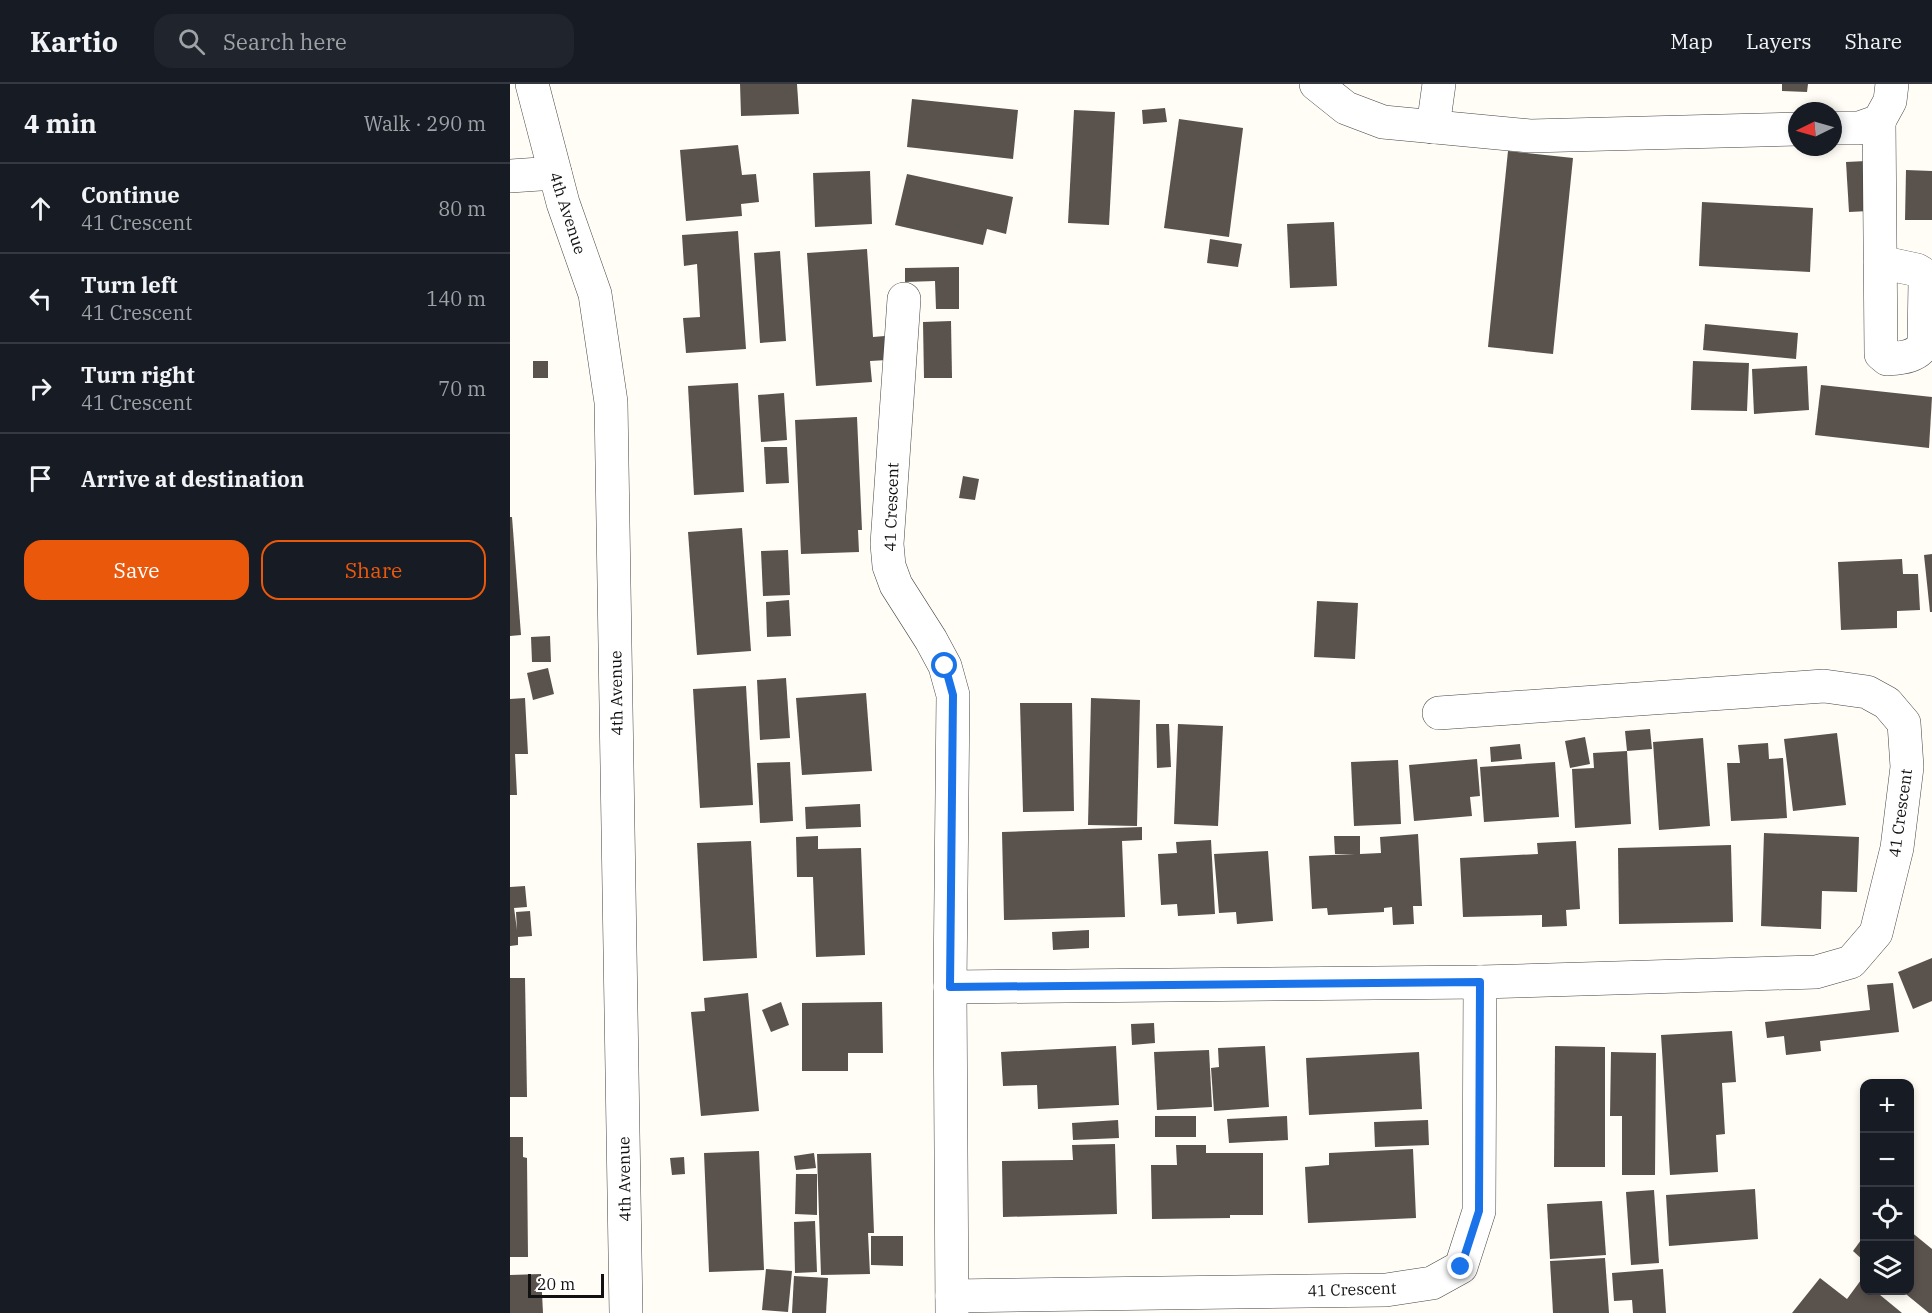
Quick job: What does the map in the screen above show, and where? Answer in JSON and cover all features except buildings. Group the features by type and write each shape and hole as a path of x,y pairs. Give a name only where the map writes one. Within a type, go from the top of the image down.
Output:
{"street":[{"name":"4th Avenue","path":"532,84 562,202 595,294 611,402 626,1313"},
{"path":"1316,84 1346,108 1383,122 1433,127 1530,136 1788,129"},
{"path":"1433,127 1439,84"},
{"path":"1880,262 1878,121 1890,101 1892,84"},
{"path":"1842,128 1859,128 1878,121"},
{"path":"510,176 555,173"},
{"name":"41 Crescent","path":"904,299 887,544 896,585 945,666 953,695 950,987 952,1305 1386,1290 1432,1283 1461,1267 1479,1211 1480,982"},
{"name":"41 Crescent","path":"950,987 1480,982 1816,972 1851,962 1876,933 1897,848 1907,767 1904,723 1887,702 1867,692 1824,686 1439,713"}],"route":[{"path":"945,666 953,695 950,987 1480,982 1479,1211 1461,1267"}]}
